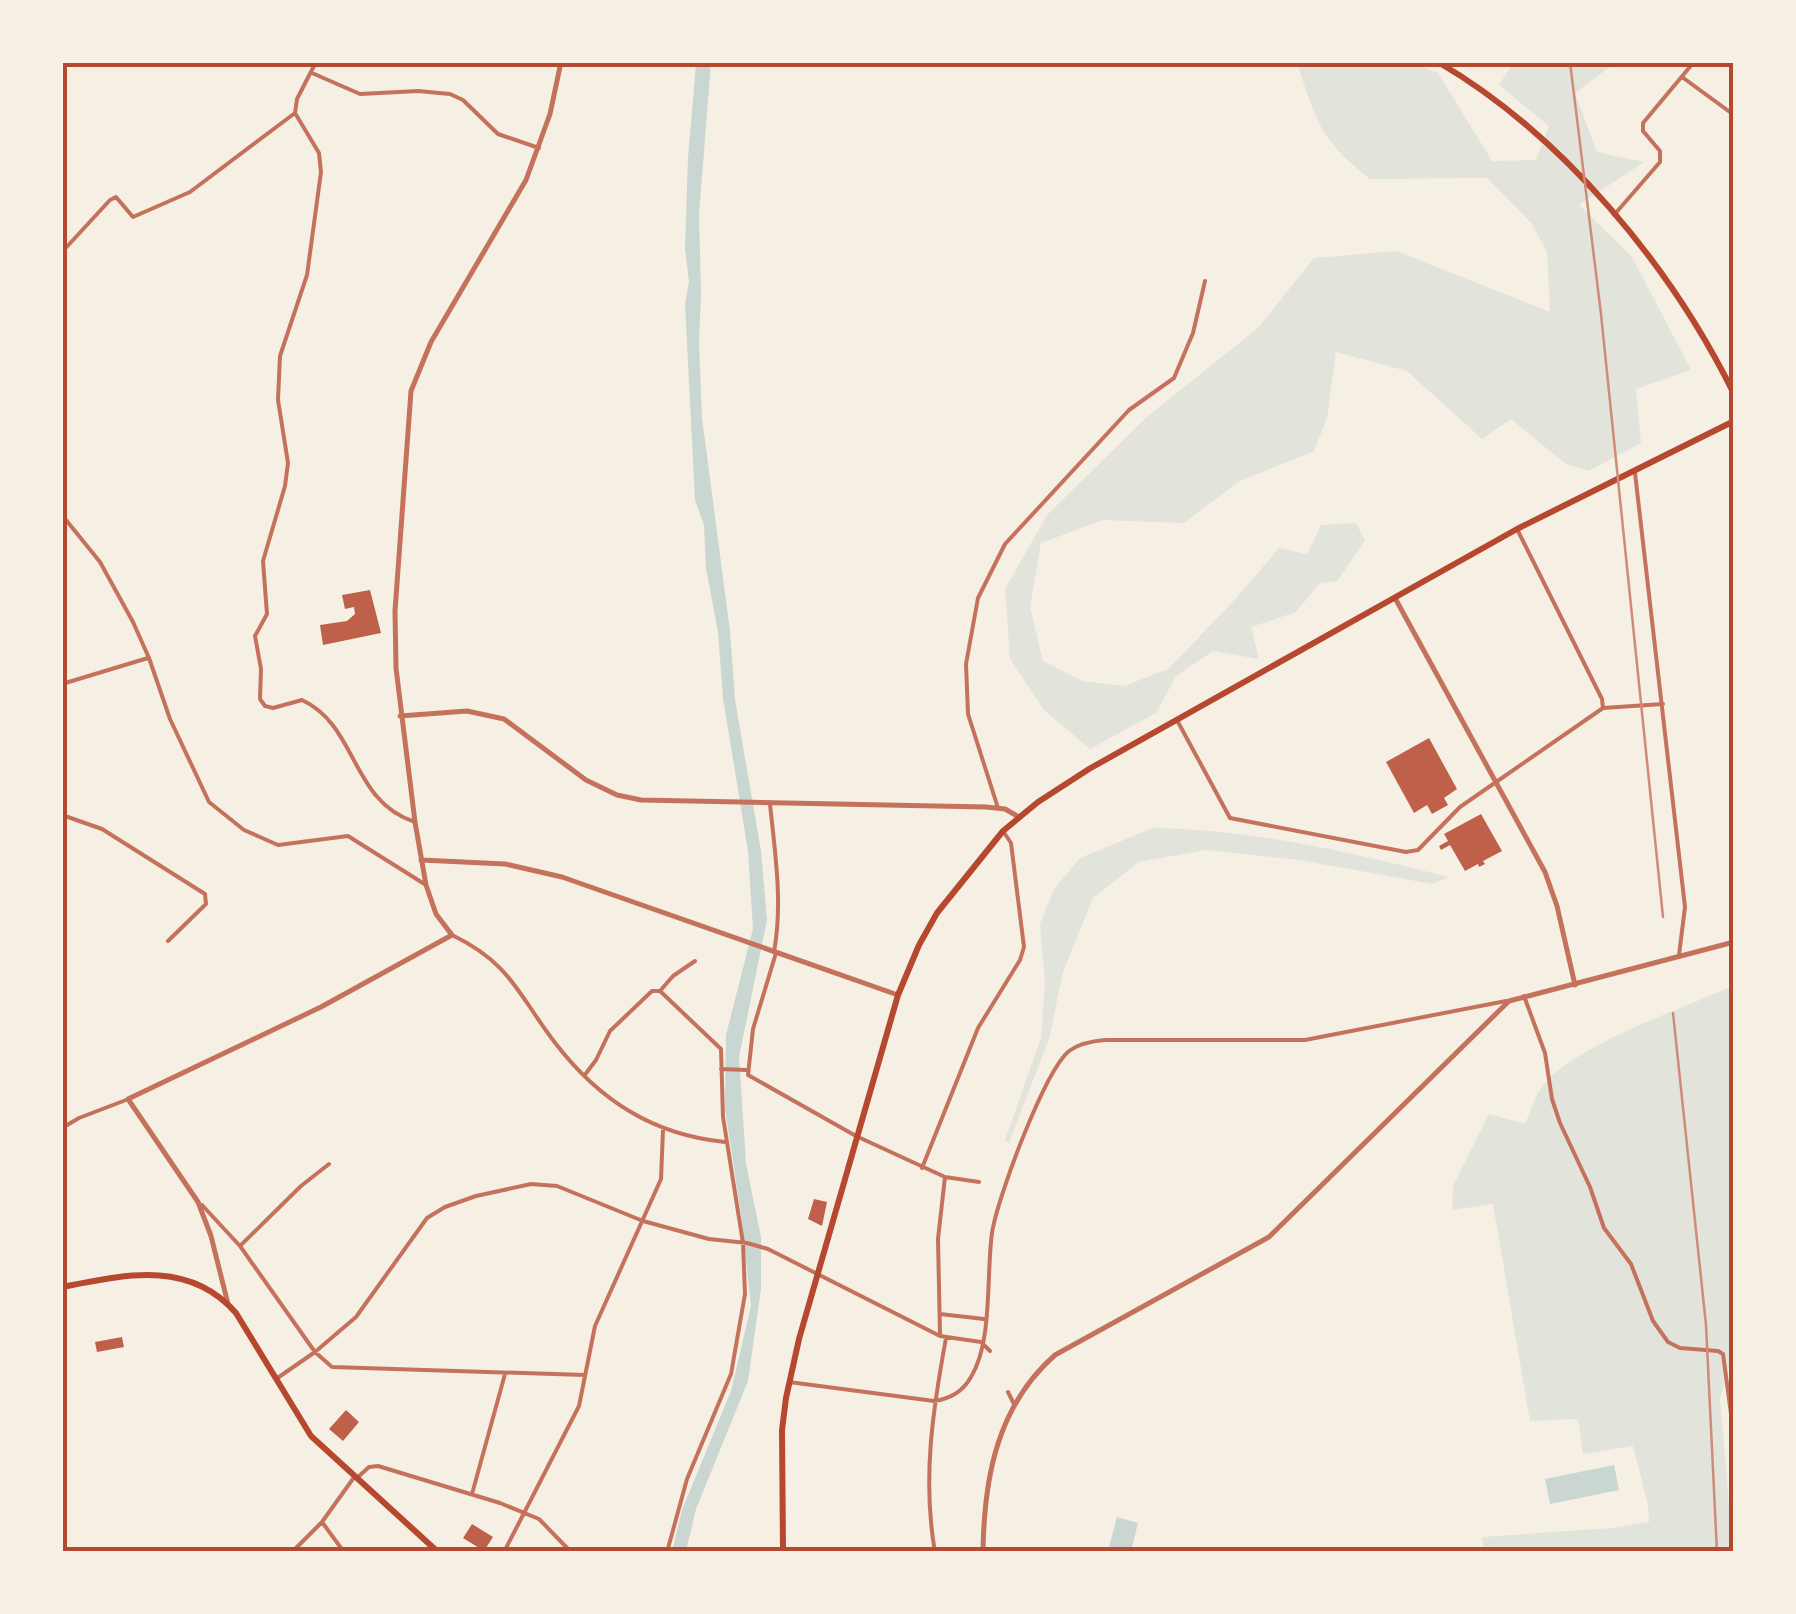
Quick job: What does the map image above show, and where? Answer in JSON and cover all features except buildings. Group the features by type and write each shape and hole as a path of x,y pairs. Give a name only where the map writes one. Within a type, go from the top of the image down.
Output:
{"main road":[{"path":"1438,62 1520,122 1602,201 1647,254 1701,335 1734,394"},
{"path":"783,1552 782,1430 790,1382 898,995 919,945 938,914 1003,831 1090,768 1516,529 1734,421"},
{"path":"62,1286 126,1275 160,1274 193,1282 228,1304 311,1436 438,1552"}],"street":[{"path":"316,62 297,99 295,112 319,154 321,172 308,275 280,356 278,400 288,463 286,486 263,561 267,614 255,636 261,669 260,699 273,708 302,700 315,706 352,754 382,806 414,822"},
{"path":"561,62 539,148 514,205 432,342 411,391 395,611 400,716 414,822 436,914 452,935 500,964 556,1044 584,1076 634,1114 663,1130 726,1142"},
{"path":"1614,215 1660,162 1660,151 1642,131 1643,123 1694,62"},
{"path":"312,73 360,94 450,94 463,100 498,134 539,148"},
{"path":"1682,76 1734,115"},
{"path":"62,252 116,196 133,217 190,192 295,112"},
{"path":"998,808 968,714 966,664 978,598 1004,544 1129,410 1174,378 1194,333 1205,281"},
{"path":"1631,470 1685,907 1679,957"},
{"path":"62,515 100,562 149,658 170,719 200,785 223,816 278,845 348,836 426,884"},
{"path":"1516,529 1602,699 1603,708"},
{"path":"1394,598 1536,852 1553,890 1575,985"},
{"path":"62,684 149,658"},
{"path":"1177,721 1230,818 1406,852 1418,850 1460,807 1603,708 1662,704"},
{"path":"400,716 467,711 486,714 519,728 586,780 618,795 641,800 998,808 1019,817"},
{"path":"746,1070 779,926 768,804"},
{"path":"62,815 102,828 205,894 206,904 168,941"},
{"path":"922,1168 978,1028 1024,947 1012,843 1003,831"},
{"path":"421,860 474,860 547,873 898,995"},
{"path":"62,1128 321,1007 452,935"},
{"path":"790,1382 934,1401 945,1400 964,1386 975,1368 982,1342 992,1232 1000,1199 1041,1098 1072,1049 1105,1040 1323,1038 1509,1001 1734,942"},
{"path":"660,991 695,961"},
{"path":"584,1076 622,1017 652,990 660,991 722,1050 726,1142 745,1243 746,1294 732,1374 687,1479 666,1552"},
{"path":"1524,996 1545,1053 1552,1099 1604,1228 1632,1264 1653,1321 1668,1342 1724,1354 1734,1436"},
{"path":"983,1552 986,1483 1014,1404 1040,1370 1064,1348 1269,1236 1509,1001"},
{"path":"723,1068 746,1070 756,1080 856,1136 922,1168 944,1177 979,1182"},
{"path":"128,1099 198,1202 240,1246 326,1364 338,1370 585,1375"},
{"path":"504,1552 579,1406 595,1326 662,1179 663,1130"},
{"path":"240,1246 329,1164"},
{"path":"935,1552 928,1464 943,1337 938,1239 944,1177"},
{"path":"276,1379 356,1317 426,1218 458,1201 546,1183 643,1220 709,1239 768,1249 943,1337 982,1342 990,1351"},
{"path":"198,1202 228,1304"},
{"path":"940,1314 984,1320"},
{"path":"472,1494 505,1374"},
{"path":"1008,1392 1014,1404"},
{"path":"292,1552 322,1522 356,1477 369,1467 378,1466 524,1512 552,1528 572,1552"},
{"path":"322,1522 344,1552"}],"shaded area":[{"path":"711,62 699,215 702,418 730,631 735,700 761,851 767,920 739,1057 746,1164 761,1237 761,1289 748,1381 696,1509 686,1551 672,1552 682,1510 731,1391 751,1306 725,1109 726,1035 753,929 748,851 723,698 704,525 695,500 685,304 689,282 685,248 688,158 696,65"},
{"path":"1297,63 1413,63 1438,73 1492,161 1536,160 1549,126 1499,85 1513,63 1615,63 1575,93 1597,152 1644,162 1579,205 1632,257 1691,370 1636,389 1641,443 1589,471 1566,464 1511,419 1482,439 1407,371 1336,352 1327,418 1314,451 1238,482 1184,523 1103,520 1041,543 1030,607 1043,661 1082,681 1124,686 1168,669 1279,548 1307,554 1321,525 1356,523 1365,541 1337,581 1320,583 1296,612 1251,627 1259,659 1213,651 1176,676 1156,713 1090,749 1044,710 1010,659 1005,589 1047,515 1149,415 1258,328 1314,258 1396,251 1550,312 1547,252 1532,224 1487,178 1370,179 1340,152 1322,128"},
{"path":"1153,828 1265,838 1449,877 1433,884 1299,860 1206,850 1139,862 1093,898 1063,972 1049,1039 1009,1143 1005,1140 1041,1038 1045,982 1040,924 1054,889 1080,858"},
{"path":"1733,986 1734,1349 1720,1399 1733,1551 1484,1551 1482,1537 1649,1522 1648,1505 1633,1446 1583,1454 1578,1419 1530,1421 1493,1204 1452,1210 1453,1186 1489,1114 1525,1124 1541,1088 1577,1057"},
{"path":"1614,1465 1619,1490 1550,1504 1545,1479"},
{"path":"1117,1517 1138,1523 1131,1551 1108,1551"}],"railway":[{"path":"1570,62 1601,314 1663,917"},
{"path":"1673,1013 1706,1325 1717,1552"}]}
